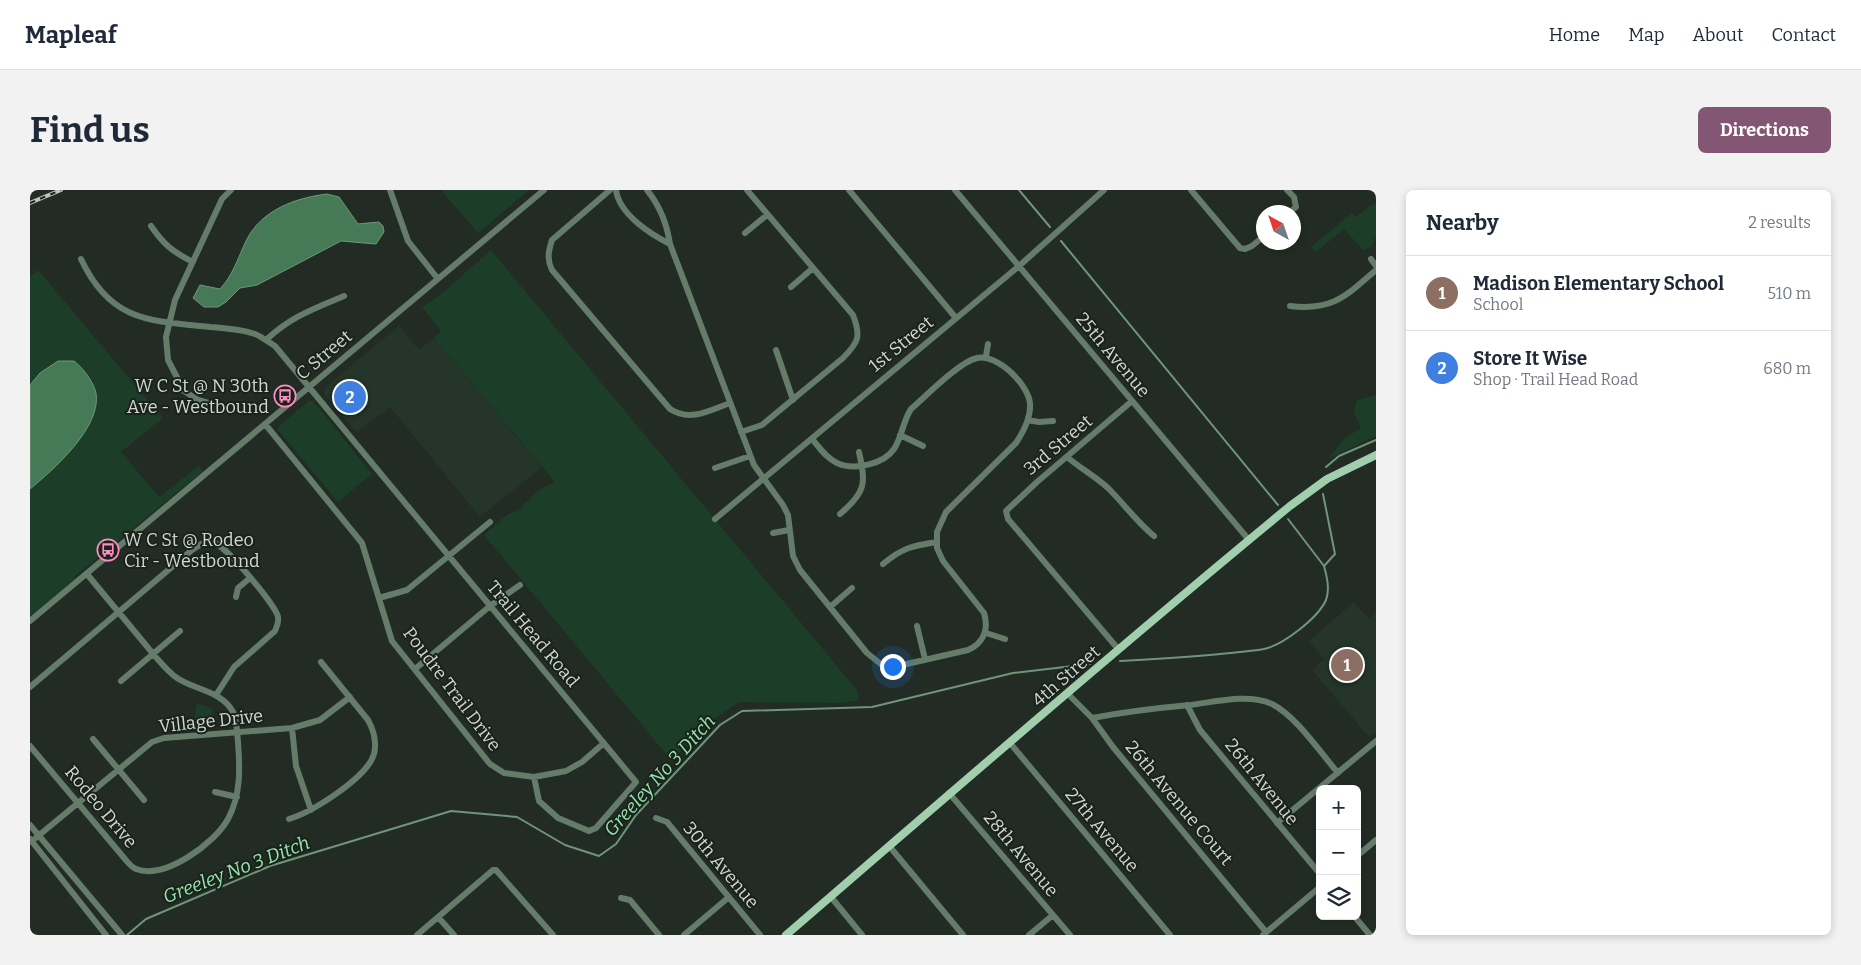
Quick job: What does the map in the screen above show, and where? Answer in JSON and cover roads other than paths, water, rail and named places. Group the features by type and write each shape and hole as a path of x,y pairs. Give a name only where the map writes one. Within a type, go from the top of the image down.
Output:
{"main road":[{"name":"4th Street","path":"786,935 890,847 949,793 1249,540 1334,475 1376,455"}],"street":[{"path":"212,404 198,400 184,392 168,360 166,337 175,300 222,199 231,190"},
{"path":"390,190 408,241 438,279"},
{"name":"C Street","path":"30,621 544,190"},
{"path":"610,190 552,240 548,258 552,270 670,409 678,414 689,416 730,403"},
{"path":"616,190 620,202 633,218 657,238 670,244"},
{"path":"647,190 665,221 670,244 756,470 783,505 788,515 796,564 868,653 882,665 898,666 925,660 968,650 979,643 986,633 986,620 982,608 943,561 936,542 937,532 946,512 1016,443 1023,433 1028,420 1030,404 1026,392 1005,366 986,356 963,364 911,409 895,448 886,458 871,464 837,463 828,458 812,438"},
{"path":"741,432 762,424 793,400 852,349 859,331 853,315 747,190"},
{"path":"849,190 956,318"},
{"name":"25th Avenue","path":"955,190 1249,540"},
{"name":"1st Street","path":"715,519 1019,266 1104,190"},
{"path":"1191,190 1240,248 1246,249 1256,243"},
{"path":"1287,190 1294,197 1295,205"},
{"path":"745,233 767,214"},
{"path":"151,226 162,242 174,252 193,262"},
{"path":"80,258 90,277 104,296 126,312 170,323 242,330 266,340 281,326 295,317 344,296"},
{"path":"1371,259 1376,266"},
{"path":"791,286 813,268"},
{"path":"1290,306 1306,308 1322,306 1339,300 1376,270"},
{"name":"Trail Head Road","path":"266,340 275,346 636,782 592,830 588,831 558,818 539,801 534,777"},
{"path":"986,356 988,344"},
{"path":"776,350 793,400"},
{"name":"3rd Street","path":"1119,650 1008,519 1006,511 1132,401"},
{"path":"1028,420 1039,422 1053,421"},
{"name":"Poudre Trail Drive","path":"265,424 362,543 392,641 490,764 504,773 534,777 566,771 582,762 604,744"},
{"path":"900,435 923,446"},
{"path":"840,514 859,496 863,487 864,480 859,452"},
{"path":"716,468 750,456"},
{"path":"1067,457 1106,486 1138,523 1154,536"},
{"path":"379,598 407,590 450,557 490,522"},
{"path":"773,533 789,530"},
{"path":"30,688 118,612 192,550 204,543 212,542 220,545 276,610 278,624 269,638 234,667 216,695 172,674 118,612 87,574"},
{"path":"883,564 904,548 936,542"},
{"path":"236,597 238,588 250,578"},
{"path":"414,669 490,606 520,585"},
{"path":"830,607 852,588"},
{"path":"917,626 925,660"},
{"path":"121,681 180,631"},
{"path":"986,633 1005,639"},
{"path":"289,819 324,803 360,773 372,759 374,751 373,729 368,720 321,662"},
{"name":"26th Avenue Court","path":"1068,694 1092,718 1113,747 1265,934"},
{"name":"Rodeo Drive","path":"30,746 130,864 137,869 153,870 171,866 195,852 219,831 227,821 236,797 240,764 237,733 232,711 216,695"},
{"name":"Village Drive","path":"31,840 39,836 152,742 164,738 292,728 320,720 350,697"},
{"path":"1092,718 1124,712 1187,705 1246,699 1259,700 1271,704 1291,717 1338,773"},
{"name":"26th Avenue","path":"1187,705 1200,730 1316,869"},
{"path":"292,728 296,766 311,810"},
{"path":"94,739 144,800"},
{"path":"1277,823 1376,741"},
{"name":"27th Avenue","path":"1010,743 1170,935"},
{"path":"215,792 236,797"},
{"name":"28th Avenue","path":"949,793 1070,935"},
{"name":"30th Avenue","path":"656,818 667,822 760,935"},
{"path":"30,825 120,933"},
{"path":"31,840 106,935"},
{"path":"1361,853 1376,840"},
{"path":"890,847 963,935"},
{"path":"417,935 496,870 553,935"},
{"path":"1265,934 1316,890"},
{"path":"684,935 728,897"},
{"path":"831,897 862,935"},
{"path":"621,898 630,900 659,935"},
{"path":"1029,935 1053,915"},
{"path":"438,917 454,935"},
{"path":"1357,920 1370,935"}],"waterway":[{"path":"1019,190 1050,227"},
{"path":"1061,241 1278,505"},
{"name":"Greeley No 3 Ditch","path":"1326,467 1339,456 1376,440"},
{"name":"Greeley No 3 Ditch","path":"1120,661 1203,656 1264,649 1281,642 1299,630 1316,615 1326,600 1328,587 1324,566 1335,554 1323,494"},
{"path":"1288,519 1324,566"},
{"name":"Greeley No 3 Ditch","path":"127,935 146,919 270,866 451,811 517,817 565,845 599,856 616,844 636,815 720,725 742,711 872,707 1013,673 1090,664"}],"railway":[{"path":"30,203 61,190"}],"place":[{"name":"W C St @ N 30th Ave - Westbound","path":"285,396"},
{"name":"Store It Wise","path":"350,397"},
{"name":"W C St @ Rodeo Cir - Westbound","path":"108,550"},
{"name":"Madison Elementary School","path":"1347,665"}]}
